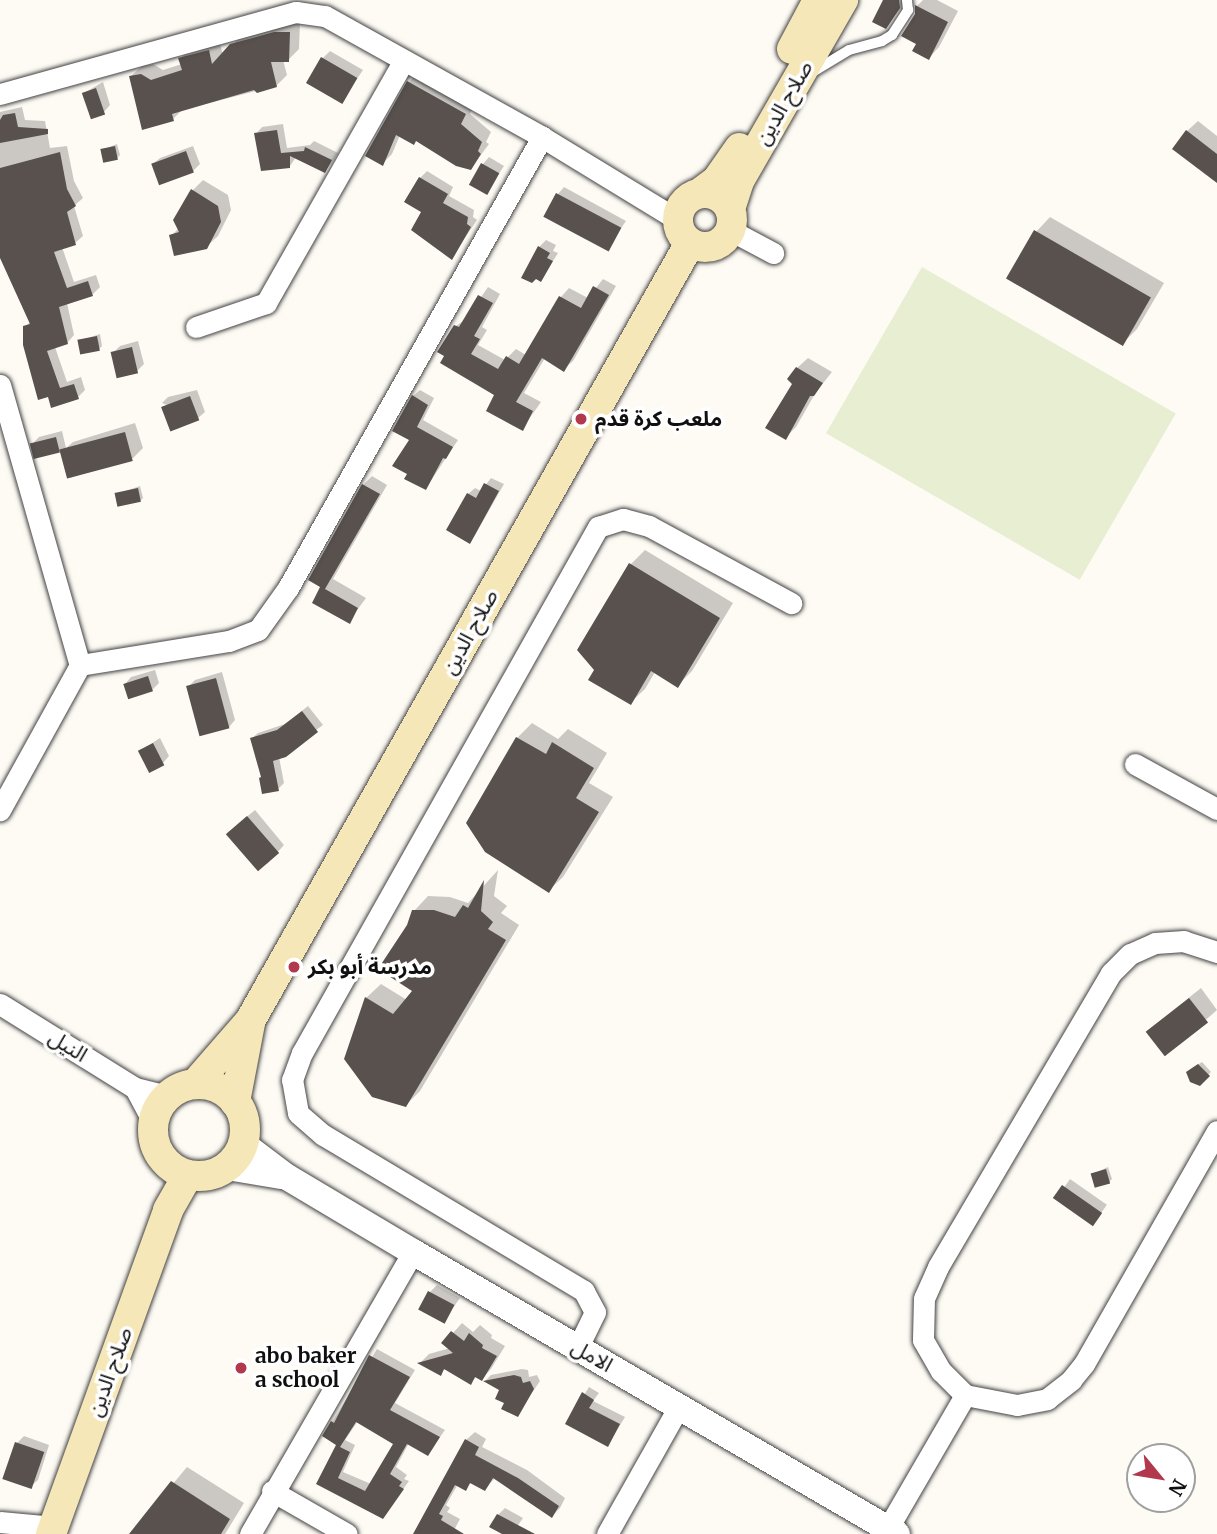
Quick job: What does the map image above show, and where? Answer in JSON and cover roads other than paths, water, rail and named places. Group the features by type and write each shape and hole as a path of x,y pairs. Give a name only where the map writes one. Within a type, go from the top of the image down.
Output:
{"main road":[{"name":"صلاح الدين","path":"700,194 730,164 818,0"},
{"name":"صلاح الدين","path":"730,219 739,181 843,0"},
{"path":"700,194 718,196 730,219 715,245 698,247 684,231 684,203 700,194"},
{"name":"صلاح الدين","path":"195,1084 250,1021 684,231"},
{"name":"صلاح الدين","path":"236,1101 250,1021"},
{"path":"195,1084 211,1085 236,1101 246,1129 235,1156 215,1174 176,1168 157,1149 161,1109 181,1088 195,1084"},
{"name":"صلاح الدين","path":"53,1531 168,1210 176,1168"}],"street":[{"path":"0,94 296,12 325,16 542,137 684,231"},
{"path":"196,327 266,303 404,61"},
{"path":"80,665 229,641 258,629 288,588 542,137"},
{"path":"730,219 773,253"},
{"path":"0,385 80,665 0,810"},
{"path":"578,1347 594,1312 584,1291 323,1135 298,1113 292,1080 302,1053 598,527 623,519 649,526 791,603"},
{"path":"1135,764 1217,809"},
{"path":"1217,952 1184,941 1155,943 1130,954 1111,972 938,1267 923,1298 923,1340 941,1371 965,1395 1017,1405 1047,1398 1071,1380 1084,1364 1217,1131"},
{"name":"النيل","path":"0,1004 135,1088 161,1109"},
{"name":"الامل","path":"235,1156 287,1177 892,1531"},
{"path":"250,1534 272,1491 413,1252"},
{"path":"892,1531 965,1395"},
{"path":"607,1534 679,1406"},
{"path":"272,1491 347,1534"},
{"path":"0,1522 53,1531"}],"lane":[{"path":"787,97 804,79 825,64 849,50 882,41 898,28 908,10 908,0"}],"place":[{"name":"ملعب كرة قدم","path":"581,419"},
{"name":"مدرسة أبو بكر","path":"294,967"},
{"name":"abo baker a school","path":"241,1368"}]}
